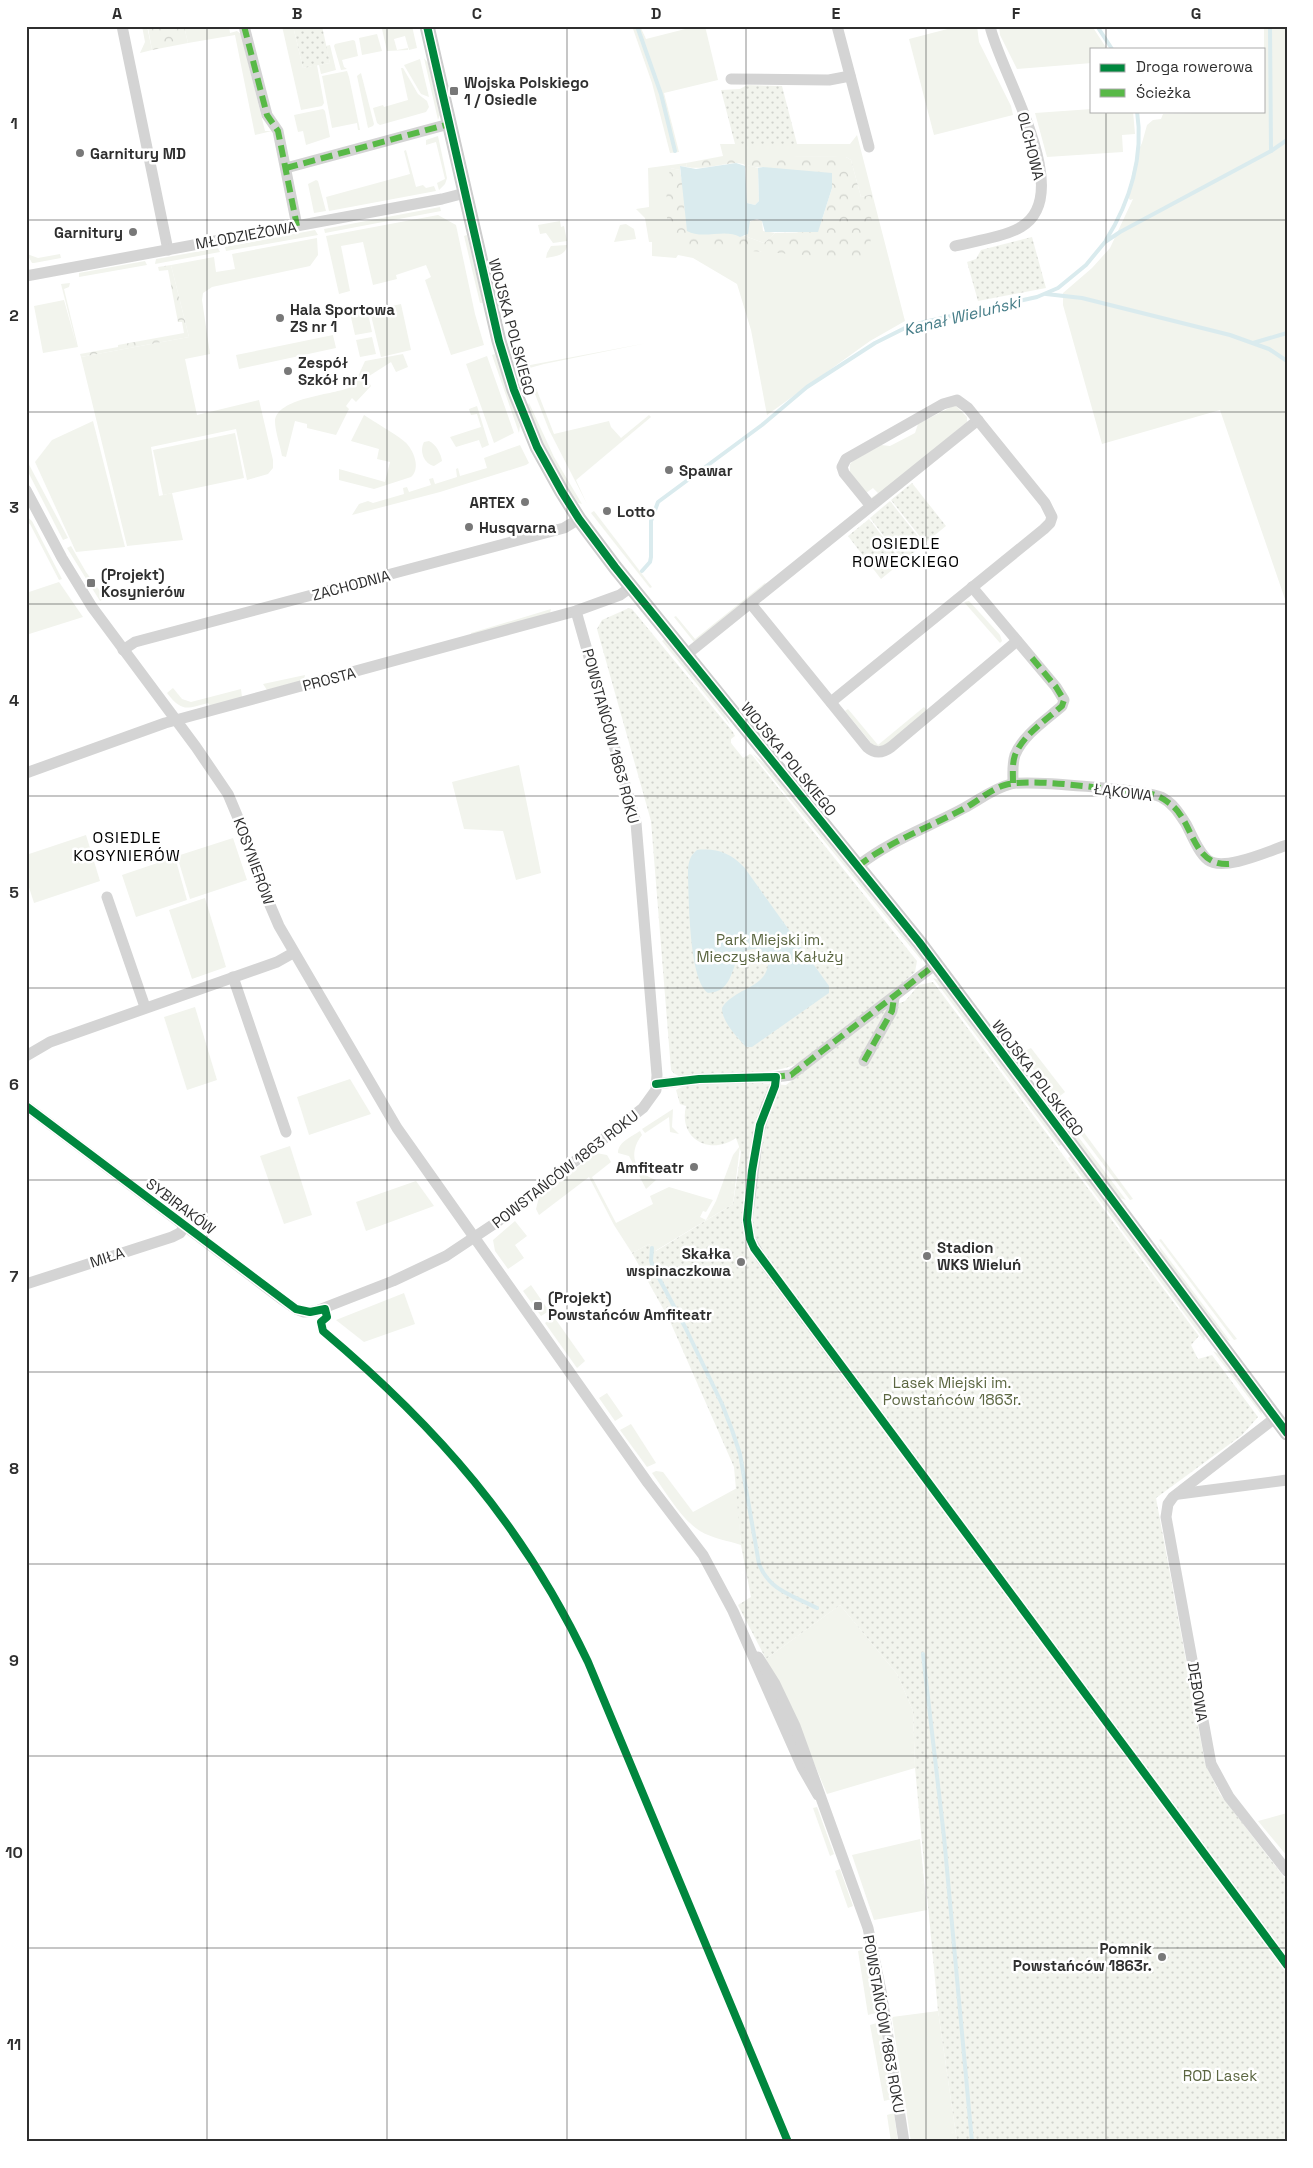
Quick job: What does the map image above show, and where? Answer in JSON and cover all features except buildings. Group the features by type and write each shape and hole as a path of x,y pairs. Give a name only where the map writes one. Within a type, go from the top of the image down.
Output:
{"street":[{"path":"122,26 168,250"},
{"path":"244,26 267,115 278,131 297,226"},
{"name":"WOJSKA POLSKIEGO","path":"427,26 499,341 510,381 537,447 579,519 631,587 936,964 1287,1433"},
{"path":"837,26 869,147"},
{"name":"OLCHOWA","path":"955,246 1020,228 1033,216 1041,199 1040,173 1031,132 996,51 990,26"},
{"path":"731,79 829,80 850,76"},
{"path":"286,168 449,124"},
{"name":"MŁODZIEŻOWA","path":"26,276 465,194"},
{"path":"831,702 1047,526 1052,517 1045,503 978,420 957,400 947,401 846,459 842,470 870,505"},
{"path":"686,655 978,420"},
{"name":"KOSYNIERÓW","path":"28,495 78,586 219,780 232,802 268,903 293,953 398,1128 474,1239"},
{"name":"ZACHODNIA","path":"123,650 135,642 564,528 579,519"},
{"name":"PROSTA","path":"26,773 176,720 576,611 620,594 631,587"},
{"path":"972,587 1056,687 1064,700 1062,706 1027,738 1014,757 1013,783"},
{"path":"751,604 871,750 880,753 891,748 1017,641"},
{"name":"POWSTAŃCÓW 1863 ROKU","path":"576,611 636,823 656,1084 652,1096 644,1108 474,1239 648,1483 703,1555 723,1590 750,1648 768,1671 789,1712 810,1763 818,1795 868,1928 881,1991 904,2142"},
{"name":"ŁĄKOWA","path":"858,866 878,852 963,809 1002,786 1013,783 1105,789 1151,794 1160,797 1171,804 1180,815 1207,859 1220,864 1229,864 1287,845"},
{"path":"107,897 146,1007"},
{"path":"26,1056 50,1042 277,962 293,953"},
{"path":"656,1084 699,1078 776,1077 791,1074 894,998 936,964"},
{"path":"233,977 286,1132"},
{"path":"864,1061 892,1011 894,998"},
{"path":"776,1077 776,1086 766,1107 758,1135 748,1209 748,1229 754,1248 859,1390"},
{"name":"SYBIRAKÓW","path":"26,1106 296,1309 310,1312 333,1306 446,1256 474,1239"},
{"name":"MIŁA","path":"26,1284 172,1237 180,1233 186,1226"},
{"name":"DĘBOWA","path":"1275,1418 1177,1494 1168,1504 1166,1516 1211,1764 1229,1797 1285,1866"},
{"path":"1177,1494 1287,1480"}],"green space":[{"path":"142,26 147,26 152,50 140,53 145,42"},
{"path":"155,26 184,26 188,43 152,50 148,28"},
{"path":"184,26 229,26 230,33 237,31 241,34 265,131 272,131 255,135 235,35 188,43"},
{"path":"282,26 293,26 303,68 317,65 324,103 322,106 301,110"},
{"path":"293,26 322,26 330,63 303,68"},
{"path":"385,26 412,26 417,48 409,50 405,36 394,39 397,50 408,48 408,50 387,51 382,29"},
{"path":"632,26 640,26 646,39 697,26 705,26 718,80 664,93 679,152 670,153 652,83"},
{"path":"959,26 977,26 979,42 1011,106 1013,115 934,135 909,39"},
{"path":"999,26 1092,26 1106,48 1090,48 1090,63 1017,69 1000,35"},
{"path":"1264,26 1287,26 1287,605 1220,410 1102,444 1063,305 1063,293 1092,268 1110,248 1133,199 1130,200 1127,196 1137,153 1147,125 1153,120 1161,119 1163,114 1266,112 1266,48 1264,48"},
{"path":"377,34 382,51 362,55 359,38"},
{"path":"355,41 358,56 342,60 344,67 347,69 341,70 334,46 335,44"},
{"path":"330,45 336,70 321,74 319,65 330,63 326,46"},
{"path":"424,58 428,63 440,115 438,120"},
{"path":"420,59 429,97 421,94 404,65"},
{"path":"401,68 403,68 418,94 427,101 429,107 426,112 380,125 377,123 373,108 408,100"},
{"path":"347,71 360,130 358,130 357,123 332,128 322,76"},
{"path":"361,73 374,124 368,128 357,76"},
{"path":"747,85 782,86 797,144 735,144 721,90 740,89"},
{"path":"323,109 330,137 306,145 303,131 298,132 294,115"},
{"path":"1090,109 1090,112 1133,112 1135,134 1122,135 1123,152 1047,157 1035,113"},
{"path":"857,135 905,321 870,341 767,415 751,330 737,284 693,258 678,255 676,258 652,256 652,242 649,242 645,218 636,209 649,207 648,168 686,163 687,167 680,166 680,170 670,168 760,252 872,194 861,197 851,160 846,157 723,156 720,144 850,144"},
{"path":"438,136 447,178 445,184 439,190 437,183 445,179 436,142 426,145 426,140"},
{"path":"406,150 416,187 423,185 426,188 434,186 436,191 329,211 326,197 410,174 404,151"},
{"path":"723,156 846,157 851,160 861,197 872,194 870,260 685,246 671,236 665,208 670,168 680,170 683,187 685,227 691,234 735,233 739,237 745,236 764,243 775,233 818,232 832,188 763,167 736,163 693,168 687,167 686,163"},
{"path":"744,164 758,168 759,201 755,205 747,203 746,169"},
{"path":"316,180 318,181 326,211 314,213 308,184"},
{"path":"440,207 441,211 325,233 324,229"},
{"path":"438,215 456,225 475,314 484,345 451,355 425,280 431,277 426,265 396,275 397,279 373,285 363,242 341,246 350,291 339,294 326,236"},
{"path":"754,220 762,221 763,231 775,233 764,243 745,236 749,222"},
{"path":"560,221 561,227 564,226 567,241 553,243 546,233 540,234 538,225"},
{"path":"626,224 634,229 636,239 614,242 620,225"},
{"path":"315,230 318,235 226,251 225,247"},
{"path":"467,235 483,303 480,303 464,236"},
{"path":"1032,237 1046,288 978,301 967,262 976,259 981,250"},
{"path":"317,238 318,255 310,266 212,287 203,293 202,300 210,354 185,359 197,415 259,400 273,460 273,468 268,474 247,480 236,429 151,447 159,496 172,493 183,540 127,546 81,357 189,337 171,265 214,257 216,272 235,269 232,254"},
{"path":"567,245 562,253 546,258 551,246"},
{"path":"218,248 220,252 155,264 156,259"},
{"path":"27,254 38,258 60,254 61,258 32,263"},
{"path":"145,261 147,265 79,277 79,273"},
{"path":"171,265 189,337 81,357 80,354 118,347 118,345 184,333 182,322 178,322 168,270 159,271 158,267"},
{"path":"70,283 69,287 64,289 78,347 43,353 34,306 64,300 77,347 61,284"},
{"path":"401,304 411,350 381,357 370,311"},
{"path":"367,309 372,332 355,335 350,313"},
{"path":"333,335 336,348 239,369 236,355"},
{"path":"372,337 376,354 360,357 356,340"},
{"path":"647,343 526,369 525,366"},
{"path":"403,354 408,367 396,372 391,362 366,378 371,386 356,402 352,398 346,406 349,409 336,435 307,428 307,424 295,421 286,457 282,456 275,421 278,413 285,407 306,398 348,388 355,383 365,361"},
{"path":"495,354 520,426 519,433 492,355"},
{"path":"487,356 514,433 494,443 466,364"},
{"path":"536,388 554,434 609,421 611,427 621,438 649,415 651,417 576,480 587,504 549,430 533,389"},
{"path":"529,403 554,457 582,504 576,502 545,448 527,407"},
{"path":"955,405 967,417 967,422 875,498 871,498 878,493 873,488 866,493 850,473 850,464 881,445 890,446 915,433 918,424"},
{"path":"477,406 489,445 482,448 479,440 456,447 450,437 481,427 477,414 471,415 469,409"},
{"path":"364,415 408,445 416,465 414,474 411,477 374,489 339,480 339,469 385,482 390,462 377,459 379,449 351,441"},
{"path":"93,421 125,547 76,552 35,462 52,440"},
{"path":"235,433 244,478 163,495 153,450"},
{"path":"429,441 434,444 441,455 442,461 434,466 425,460 422,453 424,442"},
{"path":"520,445 529,463 526,465 440,492 352,515 359,504 368,501 373,503 404,494 403,488 407,487 409,492 431,485 429,479 433,478 435,484 457,477 456,469 458,468 460,476 487,468 484,458"},
{"path":"26,459 68,538 63,540 26,468"},
{"path":"912,483 946,526 925,543 891,500"},
{"path":"890,501 924,544 903,561 870,518"},
{"path":"594,511 652,587 650,588 591,513"},
{"path":"26,516 32,521 62,579 59,580 30,524 26,522"},
{"path":"869,519 902,562 881,579 848,536"},
{"path":"71,546 86,572 105,598 100,601 67,548"},
{"path":"59,582 83,617 26,635 26,593"},
{"path":"765,583 694,642 674,617 676,616 695,639"},
{"path":"969,601 1000,635 1002,641 1000,643 964,602"},
{"name":"Park Miejski im. Mieczysława Kałuży","path":"629,608 632,609 733,732 735,736 731,739 731,743 743,758 750,754 752,755 917,961 915,972 893,991 797,1064 787,1068 744,1073 712,1073 685,1076 676,1075 671,1070 651,821 597,629 602,620"},
{"path":"551,609 550,613 471,635 471,633"},
{"path":"665,639 722,709 730,725 662,641"},
{"path":"305,675 304,680 267,690 263,684"},
{"path":"173,688 182,699 191,702 241,689 242,697 210,706 208,703 194,707 185,707 177,703 167,693"},
{"path":"924,707 927,711 887,745 879,748 872,744 845,711 848,709 878,745"},
{"path":"753,754 769,767 922,958 922,961"},
{"path":"519,765 541,873 516,880 503,831 464,829 452,782"},
{"path":"86,835 100,881 34,903 26,878 26,855"},
{"path":"233,838 247,880 190,899 177,856"},
{"path":"175,857 187,900 136,917 122,875"},
{"path":"205,898 226,967 192,979 169,910"},
{"path":"933,978 939,980 1062,1144 1059,1146"},
{"name":"Lasek Miejski im. Powstańców 1863r.","path":"933,982 1199,1336 1191,1345 1198,1359 1212,1355 1258,1417 1242,1435 1156,1498 1205,1763 1220,1794 1287,1881 1287,2142 957,2142 938,2011 915,1768 913,1711 897,1674 840,1605 766,1659 738,1605 751,1597 741,1545 734,1467 669,1319 632,1253 649,1244 656,1251 733,1204 741,1152 736,1138 716,1145 698,1141 691,1135 687,1127 685,1118 686,1106 680,1104 676,1090 699,1083 713,1082 786,1085 884,1009 905,1001 919,985"},
{"path":"195,1007 217,1080 187,1090 164,1017"},
{"path":"1031,1048 1065,1092 1056,1099 1021,1053"},
{"path":"350,1079 371,1114 309,1135 297,1097"},
{"path":"1066,1108 1133,1199 1130,1200 1063,1111"},
{"path":"673,1109 672,1127 679,1134 670,1132 669,1117 645,1133 642,1129"},
{"path":"1061,1114 1126,1200 1120,1198 1063,1124 1060,1117"},
{"path":"640,1131 642,1135 637,1142 634,1156 638,1168 656,1180 646,1189 629,1156 618,1153 623,1143"},
{"path":"290,1146 312,1215 284,1224 260,1156"},
{"path":"740,1146 733,1204 655,1251 649,1244 632,1253 614,1225 589,1177 539,1215 536,1209 539,1197 596,1153 607,1155 611,1162 592,1177 616,1223 653,1204 650,1196 669,1187 713,1200 706,1212 703,1211 700,1217 706,1220 716,1201 733,1155"},
{"path":"1071,1156 1204,1334 1205,1341 1068,1158"},
{"path":"416,1181 434,1206 366,1231 356,1202"},
{"path":"515,1221 527,1236 515,1245 524,1258 508,1269 495,1251 493,1240"},
{"path":"1161,1239 1237,1339 1234,1340 1159,1240"},
{"path":"1157,1243 1230,1341 1227,1340 1162,1254"},
{"path":"531,1285 549,1311 541,1316 523,1291"},
{"path":"404,1293 415,1324 364,1342 336,1320"},
{"path":"554,1317 585,1361 577,1368 545,1323"},
{"path":"1213,1351 1219,1354 1261,1410 1262,1415"},
{"path":"607,1393 623,1416 615,1421 599,1398"},
{"path":"631,1424 656,1463 647,1467 620,1430"},
{"path":"656,1471 663,1472 693,1512 737,1488 741,1545 709,1536 693,1526 680,1512 652,1473"},
{"path":"840,1605 897,1674 913,1711 915,1768 827,1794 794,1715 766,1659"},
{"path":"817,1807 834,1854 830,1856 813,1808"},
{"path":"1287,1813 1287,1856 1258,1821"},
{"path":"920,1839 927,1910 874,1920 852,1855"},
{"path":"840,1869 853,1906 848,1908 835,1871"},
{"path":"867,1950 878,2010 876,2013 868,2015 858,1951"},
{"path":"938,2011 957,2142 911,2142 892,2017"},
{"path":"877,2023 880,2025 892,2099 884,2101 870,2025"},
{"path":"894,2113 898,2142 891,2142 887,2115"}],"shaded area":[{"path":"736,163 745,166 747,203 755,205 759,201 758,168 832,173 832,188 818,232 765,232 762,221 757,219 750,221 748,234 740,237 728,234 700,234 687,231 680,166 696,169"},
{"path":"697,850 723,852 734,858 744,867 829,986 829,993 752,1047 746,1047 731,1029 724,1019 722,1008 727,1001 757,982 763,976 767,969 768,960 758,950 747,950 739,955 729,980 721,989 708,993 702,985 697,973 691,939 688,876 690,859"}],"waterway":[{"path":"637,26 661,94 675,151"},
{"path":"1097,26 1111,48"},
{"path":"1270,26 1271,151"},
{"path":"1106,240 1122,210 1137,162 1139,128 1137,112"},
{"name":"Kanał Wieluński","path":"642,571 650,562 651,521 658,502 762,425 807,387 875,343 905,328 1037,297 1058,288 1086,265 1105,242 1120,232 1271,151 1287,140"},
{"path":"1046,294 1082,298 1230,335 1269,349 1287,361"},
{"path":"1253,343 1287,333"},
{"path":"652,1248 651,1261 653,1267 685,1327 722,1404 732,1430 740,1454 759,1564 769,1580 776,1586 817,1608"},
{"path":"923,1654 944,1837 972,2142"}],"marked path":[{"path":"244,26 267,115 278,131 297,226"},
{"path":"286,168 449,124"},
{"path":"1013,783 1013,762 1023,741 1062,706 1064,700 1056,687 1032,658"},
{"path":"858,866 883,849 965,808 995,789 1005,785 1029,782 1140,792 1157,796 1177,811 1184,820 1194,841 1207,858 1217,863 1229,864"},
{"path":"773,1077 791,1075 936,964"},
{"path":"864,1061 892,1011 894,998"}],"cycle path":[{"path":"427,26 499,341 514,390 537,447 562,492 579,519 615,567 919,942 1287,1433"},
{"path":"656,1084 699,1079 776,1077 775,1086 760,1125 752,1171 747,1220 750,1239 754,1248 1287,1965"},
{"path":"26,1106 296,1309 310,1312 325,1309 327,1317 321,1322 323,1331 404,1404 474,1481 506,1523 536,1566 588,1662 788,2142"}],"place":[{"name":"Wojska Polskiego 1 / Osiedle","path":"454,91"},
{"name":"Garnitury MD","path":"80,153"},
{"name":"Garnitury","path":"133,232"},
{"name":"Hala Sportowa ZS nr 1","path":"280,318"},
{"name":"Zespół Szkół nr 1","path":"288,371"},
{"name":"Spawar","path":"669,470"},
{"name":"ARTEX","path":"525,502"},
{"name":"Lotto","path":"607,511"},
{"name":"Husqvarna","path":"469,527"},
{"name":"(Projekt) Kosynierów","path":"91,583"},
{"name":"Amfiteatr","path":"694,1167"},
{"name":"Stadion WKS Wieluń","path":"927,1256"},
{"name":"Skałka wspinaczkowa","path":"741,1262"},
{"name":"(Projekt) Powstańców Amfiteatr","path":"538,1306"},
{"name":"Pomnik Powstańców 1863r.","path":"1162,1957"}],"district":[{"name":"OSIEDLE ROWECKIEGO","path":"906,552"},
{"name":"OSIEDLE KOSYNIERÓW","path":"127,846"}],"park label":[{"name":"ROD Lasek","path":"1220,2075"}]}
